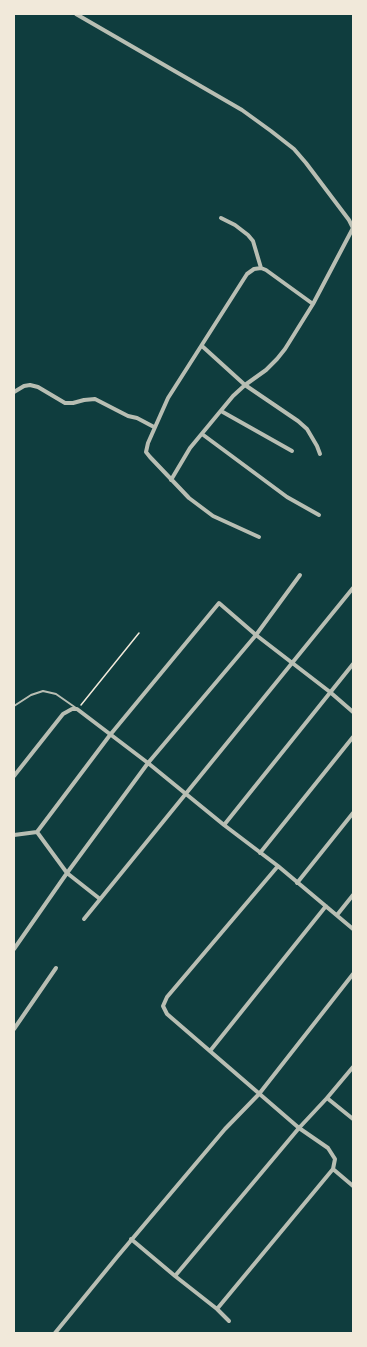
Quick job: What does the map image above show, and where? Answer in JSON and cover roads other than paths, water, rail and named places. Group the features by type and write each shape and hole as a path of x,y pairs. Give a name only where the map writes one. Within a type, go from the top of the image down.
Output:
{"street":[{"path":"76,14 242,110 271,131 294,149 352,225 353,231 313,304 277,359 266,370 237,392 190,448 171,480"},
{"path":"221,218 235,225 253,241 261,268"},
{"path":"259,537 214,516 189,498 146,452 148,443 168,398 247,274 254,269 261,268 266,270 313,304"},
{"path":"202,346 245,385 298,421 307,429 320,454"},
{"path":"14,392 24,386 30,385 38,387 65,403 95,399 128,416 138,418 154,427"},
{"path":"221,411 292,451"},
{"path":"202,434 287,496 319,516"},
{"path":"14,949 67,873 148,763 256,635 300,575"},
{"path":"84,919 353,588"},
{"path":"14,835 36,832 110,735 219,603 256,635 330,692 353,712"},
{"path":"224,825 353,664"},
{"path":"14,776 63,714 72,709 77,709 148,763 260,854 278,866 353,929"},
{"path":"260,854 353,737"},
{"path":"297,883 353,813"},
{"path":"36,832 67,873 100,899"},
{"path":"217,1309 333,1169 335,1159 328,1148 299,1128 166,1014 163,1006 166,997 278,866"},
{"path":"337,915 353,895"},
{"path":"210,1051 326,906"},
{"path":"14,1029 56,968"},
{"path":"55,1333 131,1239 225,1129 259,1094 353,974"},
{"path":"175,1276 353,1066"},
{"path":"327,1098 353,1119"},
{"path":"333,1169 353,1186"},
{"path":"131,1239 217,1309 229,1321"}],"lane":[{"path":"14,706 31,695 43,691 56,694 77,709"}]}
